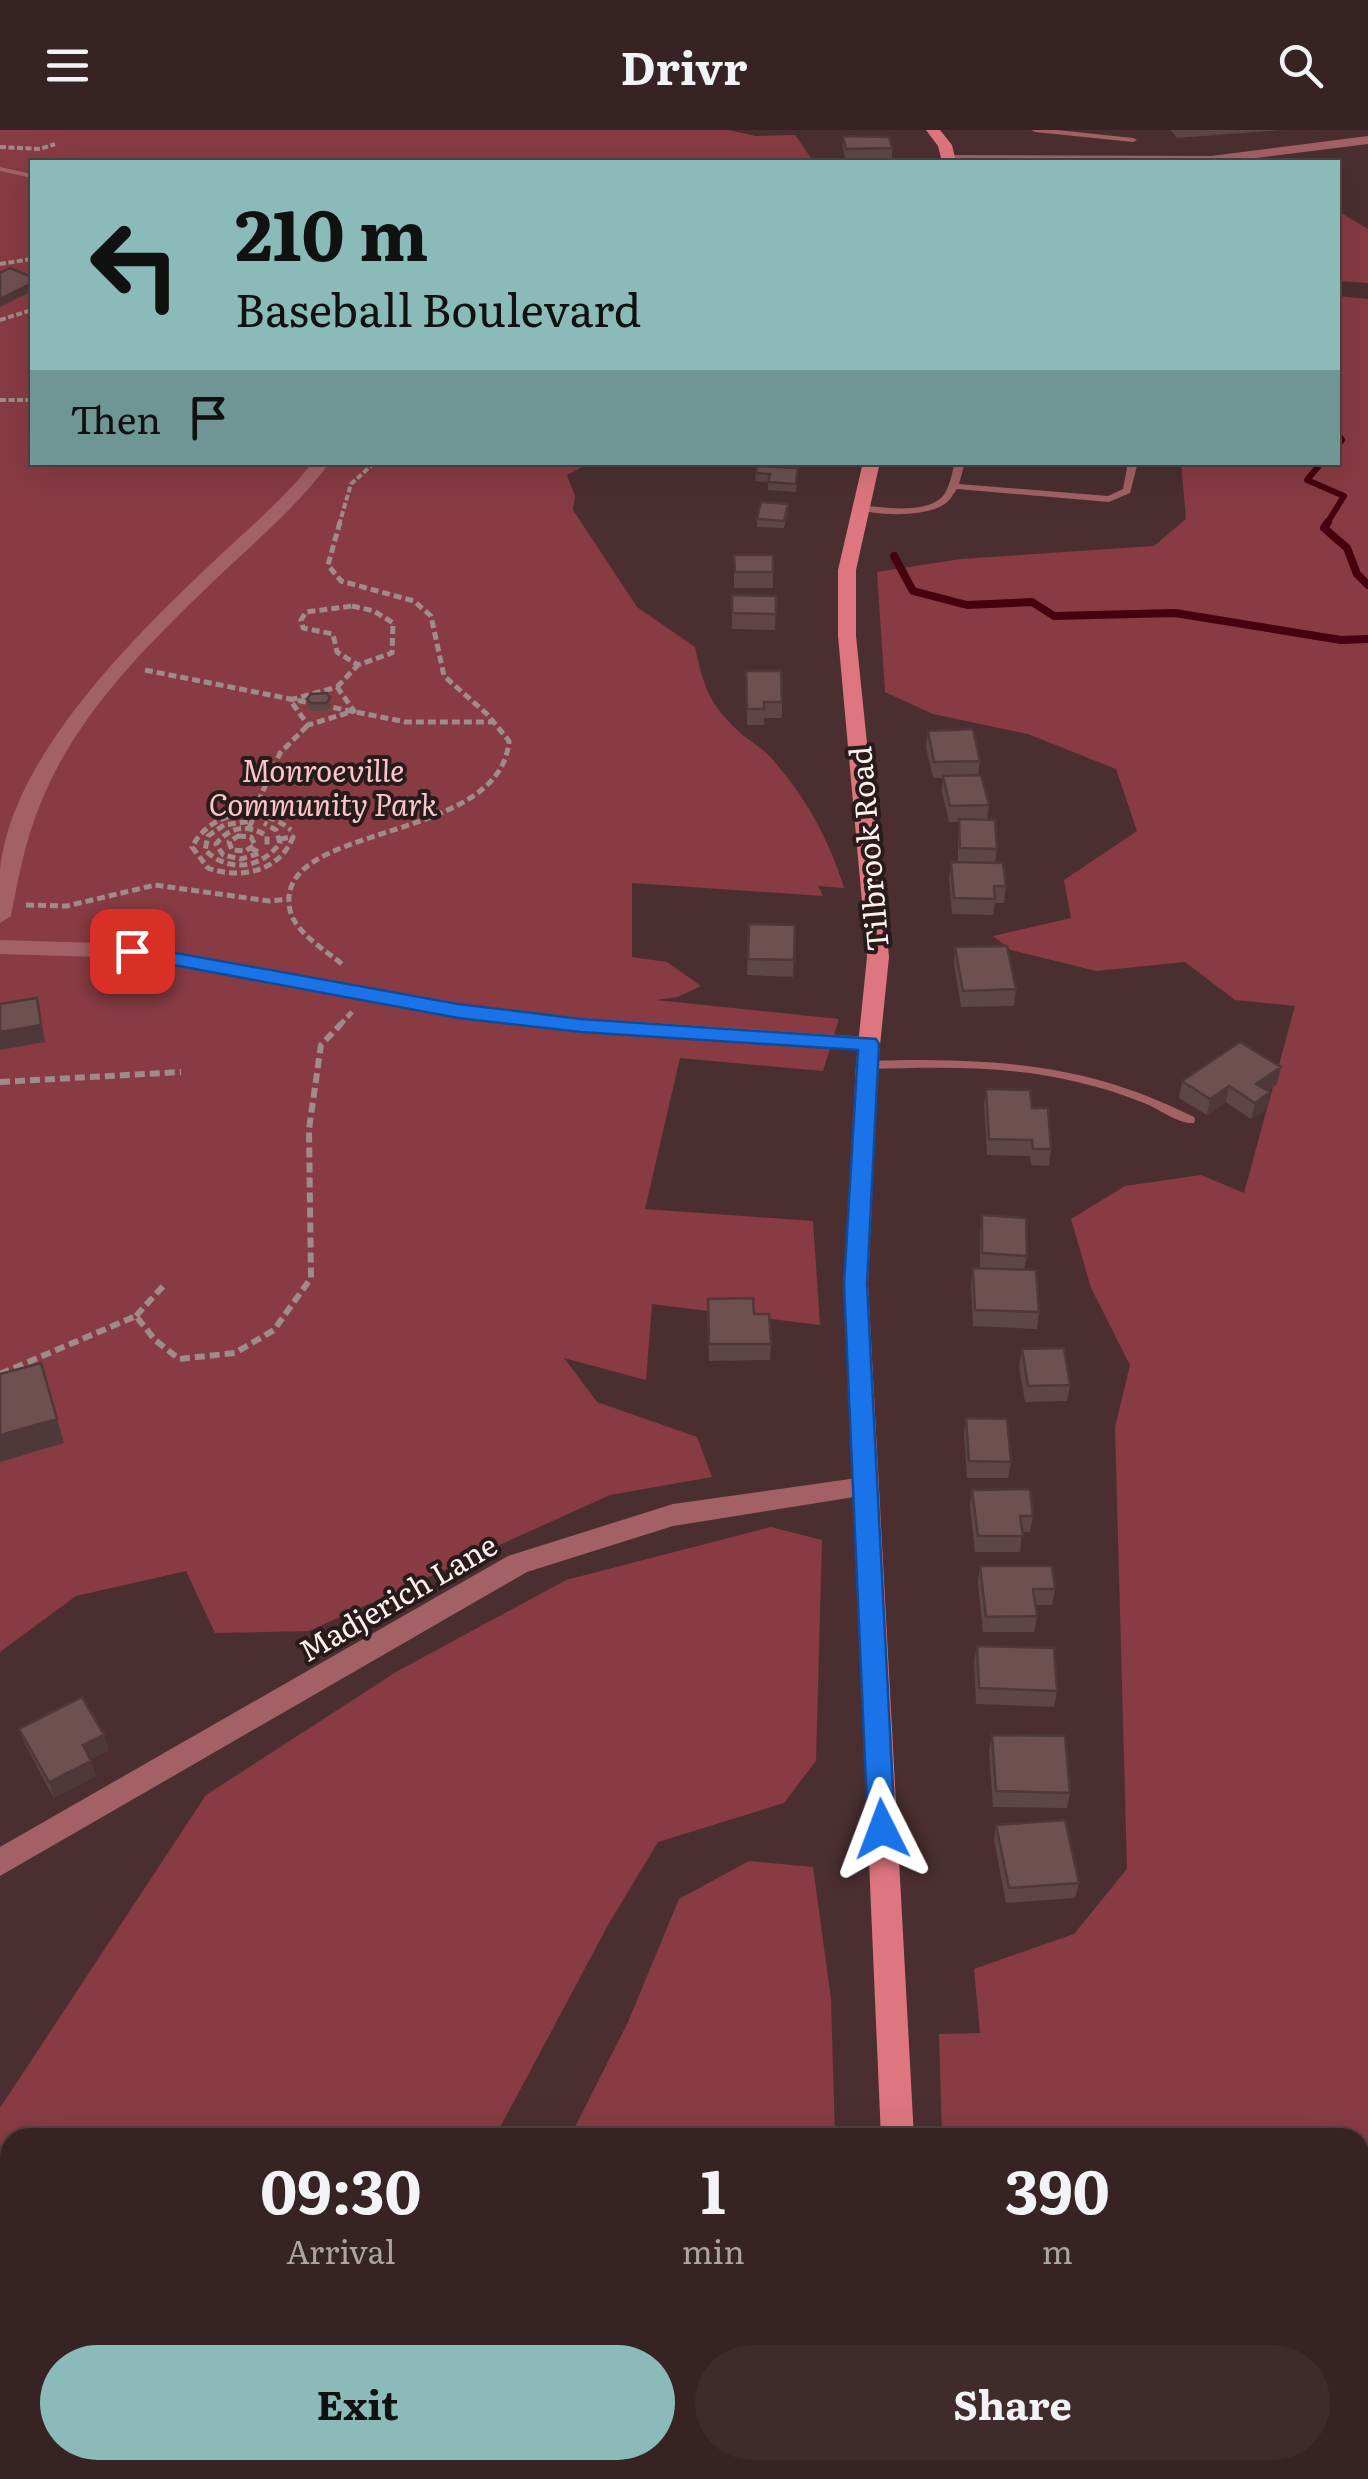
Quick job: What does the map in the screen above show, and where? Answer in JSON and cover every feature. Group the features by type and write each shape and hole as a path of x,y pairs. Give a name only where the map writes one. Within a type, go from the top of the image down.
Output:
{"street":[{"path":"932,130 945,145 949,160"},
{"path":"1211,160 1368,140"},
{"path":"1,910 9,841 74,723 122,666 301,489 320,465"},
{"name":"Tilbrook Road","path":"871,465 847,570 847,636 878,957 868,1054 856,1284 897,2128"},
{"path":"0,947 132,951 458,1011 868,1054"},
{"name":"Madjerich Lane","path":"0,1863 518,1564 673,1515 864,1487"}],"lane":[{"path":"1035,130 1133,135 1138,160"},
{"path":"0,170 30,176"},
{"path":"860,508 918,510 940,503 952,486 959,465"},
{"path":"952,486 1109,499 1126,491 1132,465"},
{"path":"868,1054 1070,1074 1119,1086 1189,1120"}],"path":[{"path":"0,146 40,149 55,144"},
{"path":"0,264 30,259"},
{"path":"0,320 30,311"},
{"path":"0,400 30,400"},
{"path":"290,700 337,687 358,665 392,653 392,624 384,615 335,604 306,612 301,620 304,628 333,634 337,652 358,665"},
{"path":"122,666 406,722 494,722"},
{"path":"337,687 354,711"},
{"path":"290,700 308,725"},
{"path":"254,813 267,776 282,751 308,725 354,711"},
{"path":"280,839 293,838 286,856 252,872 222,872 200,863 194,856 194,839 209,823 235,814 275,818 291,830"},
{"path":"249,828 252,821 224,825 208,836 205,850 216,862 250,864 270,856 280,839"},
{"path":"264,823 276,830 280,839"},
{"path":"251,848 254,840 245,835 229,842 232,850 251,848 260,853 231,858 222,855 216,844 225,833 249,828 267,836 268,846"},
{"path":"1,910 67,906 155,885 176,885 269,902 290,899"},
{"path":"0,1082 181,1072"},
{"path":"136,1316 165,1284"}],"green space":[{"name":"Monroeville Community Park","path":"0,130 728,130 756,136 795,135 813,160 30,160 30,465 606,465 582,467 567,475 575,496 573,510 637,607 695,647 713,701 795,788 824,836 844,888 818,886 823,896 632,883 632,957 667,962 701,986 678,997 656,1000 839,1019 823,1071 680,1058 645,1209 813,1221 820,1325 652,1304 646,1380 564,1358 597,1402 697,1437 712,1477 610,1495 309,1631 215,1633 186,1571 76,1596 0,1652"},
{"path":"1340,212 1368,229 1368,283 1340,281"},
{"path":"1340,296 1368,299 1368,2128 942,2128 939,2034 980,2033 974,1969 1074,1934 1127,1869 1115,1427 1130,1365 1091,1288 1071,1219 1125,1186 1201,1175 1244,1193 1295,1006 1235,1000 1185,962 1096,971 1011,950 993,936 1071,918 1064,880 1137,831 1116,769 1028,734 933,714 885,692 877,572 961,559 1154,546 1186,519 1181,465 1340,465"},
{"path":"771,1527 822,1540 816,1761 784,1803 658,1842 608,1925 500,2128 0,2128 0,2108 206,1795 396,1672 566,1580"},
{"path":"749,1861 813,1867 831,1999 835,2128 575,2128 628,2022 679,1899"}],"building":[{"path":"843,136 889,137 892,148 846,149"},
{"path":"10,268 30,276 30,284 0,299 0,273"},
{"path":"757,466 798,468 796,484 768,482 770,474 756,473"},
{"path":"761,502 788,504 784,521 757,519"},
{"path":"734,555 773,555 773,572 735,572"},
{"path":"732,595 776,596 776,614 732,613"},
{"path":"746,671 781,671 782,702 764,702 764,709 747,709"},
{"path":"327,693 330,698 326,703 310,703 307,699 311,694"},
{"path":"973,729 980,761 934,762 928,731"},
{"path":"981,775 989,805 950,806 943,776"},
{"path":"959,819 995,820 997,849 960,848"},
{"path":"951,862 1003,863 1006,886 994,886 995,899 954,898"},
{"path":"749,924 795,925 794,960 748,959"},
{"path":"1007,946 1016,989 963,991 955,947"},
{"path":"37,998 41,1025 0,1032 0,1004"},
{"path":"1240,1042 1281,1067 1256,1084 1270,1092 1255,1103 1229,1086 1210,1099 1182,1081"},
{"path":"986,1089 1030,1090 1032,1108 1048,1108 1051,1149 1033,1149 1032,1140 989,1139"},
{"path":"982,1215 1026,1218 1027,1256 982,1253"},
{"path":"973,1268 1036,1270 1039,1312 975,1310"},
{"path":"753,1298 754,1314 769,1314 771,1344 709,1344 708,1299"},
{"path":"1064,1348 1070,1385 1028,1386 1022,1349"},
{"path":"41,1363 57,1419 0,1435 0,1374"},
{"path":"966,1418 1007,1419 1011,1462 969,1461"},
{"path":"1030,1489 1033,1516 1020,1516 1023,1536 978,1536 972,1490"},
{"path":"980,1566 1052,1566 1055,1589 1033,1589 1037,1616 986,1617"},
{"path":"977,1646 1054,1648 1057,1691 979,1688"},
{"path":"82,1697 104,1735 83,1745 91,1761 49,1782 19,1729"},
{"path":"992,1735 1065,1736 1070,1793 996,1791"},
{"path":"1065,1820 1079,1883 1009,1888 996,1825"}],"waterway":[{"path":"1340,437 1340,442"},
{"path":"1320,465 1307,480 1344,496 1326,525"},
{"path":"1326,525 1324,528 1347,548 1357,574 1368,585"},
{"path":"894,556 913,591 967,605 1032,602 1054,616 1175,613 1341,640 1368,639"}],"route":[{"path":"132,951 458,1011 581,1025 868,1044 856,1284 882,1829"}]}
